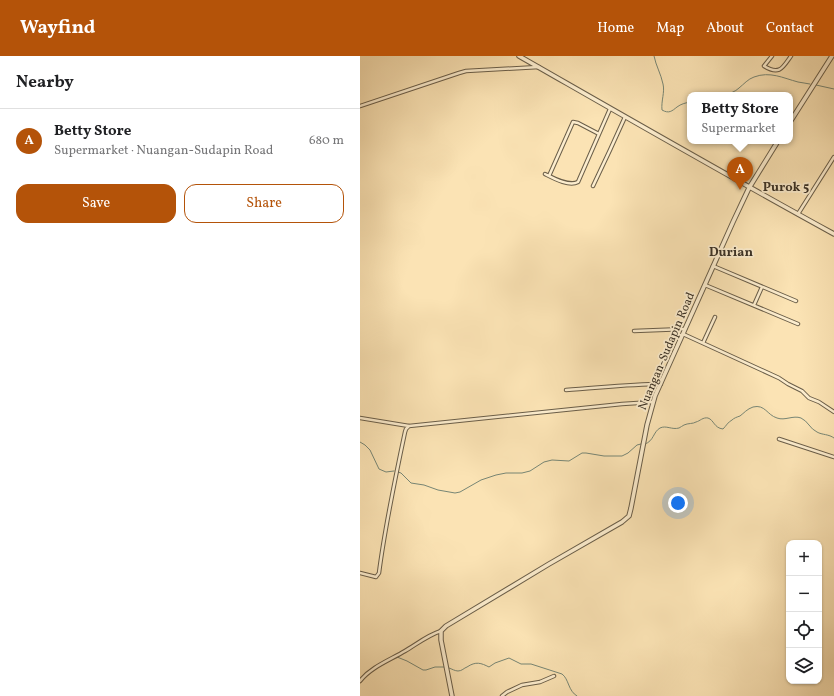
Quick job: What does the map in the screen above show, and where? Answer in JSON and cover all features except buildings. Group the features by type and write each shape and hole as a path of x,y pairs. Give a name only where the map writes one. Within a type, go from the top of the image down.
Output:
{"street":[{"path":"519,56 610,109 834,234"},
{"path":"772,56 764,66 769,69 778,70 782,69 791,56"},
{"path":"793,117 832,56"},
{"path":"360,106 466,71 539,67"},
{"path":"545,174 568,184 578,182 610,109"},
{"path":"593,186 625,117"},
{"path":"549,176 573,122 600,134"},
{"name":"Nuangan-Sudapin Road","path":"442,631 446,626 629,516 653,402 713,266 750,188 776,144"},
{"path":"798,214 834,157"},
{"path":"713,266 796,301"},
{"path":"705,285 798,324"},
{"path":"754,305 762,287"},
{"path":"703,343 715,317"},
{"path":"634,331 684,332 703,343 779,378 802,391 809,398 819,402 834,412"},
{"path":"566,390 624,385 661,384"},
{"path":"360,418 409,426 653,402"},
{"path":"360,573 376,577 378,575 385,526 397,468 406,429 409,426"},
{"path":"779,439 834,457"},
{"path":"360,680 384,663 426,638 442,631 441,640 452,696"},
{"path":"502,696 522,685 540,682 554,676"}],"waterway":[{"path":"654,56 662,80 662,110 670,112 680,105 687,103"},
{"path":"732,92 750,79 760,75 771,75 810,84"},
{"path":"816,85 834,89"},
{"path":"645,444 650,441 660,428 679,428 686,424 695,423 705,418 710,419 718,427 723,429 729,422 747,410 757,406 763,408 774,417 780,419 795,417 801,418 815,431 834,438"},
{"path":"360,442 370,450 379,469 386,472 394,471"},
{"path":"398,472 411,483 455,493 460,492 481,480 496,475 530,471 544,462 552,460 569,461 582,453 604,456 622,456 637,445 641,444"},
{"path":"397,657 423,670 435,667 444,667"},
{"path":"449,668 459,671 476,663 489,667 509,658 521,664 531,664 562,674 574,694 577,696"}],"place":[{"name":"Betty Store","path":"740,190"}],"district":[{"name":"Purok 5","path":"786,186"},
{"name":"Durian","path":"731,251"}]}
